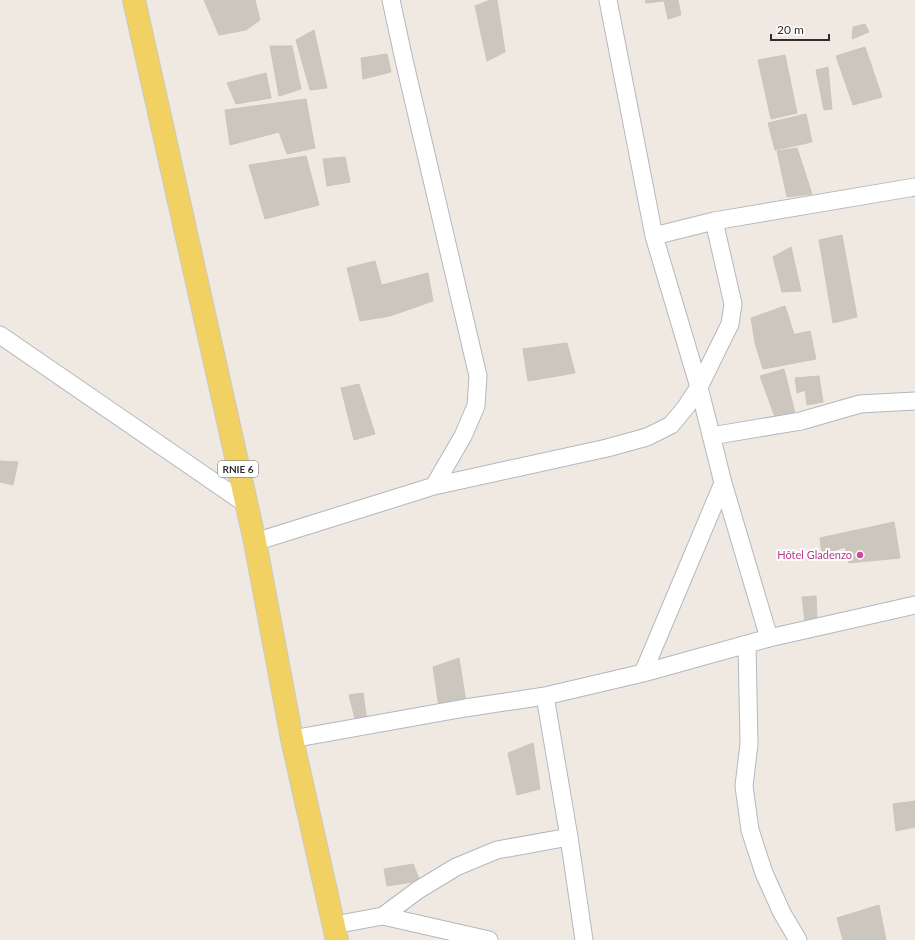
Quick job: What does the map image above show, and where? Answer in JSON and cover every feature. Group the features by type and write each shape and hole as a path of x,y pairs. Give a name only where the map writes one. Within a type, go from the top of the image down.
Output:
{"main road":[{"name":"RNIE 6","path":"134,0 255,542 292,739 336,932"}],"street":[{"path":"391,0 478,376 476,406 463,436 434,486"},
{"path":"608,0 654,236 699,387 723,483 769,638"},
{"path":"654,236 714,221 915,187"},
{"path":"255,542 434,486 607,448 647,437 671,425 686,407 699,387 730,324 732,316 733,304 714,221"},
{"path":"0,335 246,504"},
{"path":"711,436 801,421 860,404 915,401"},
{"path":"643,672 723,483"},
{"path":"292,739 465,708 546,696 769,638 915,605"},
{"path":"747,644 749,744 744,786 750,830 764,874 782,914 798,940"},
{"path":"546,696 584,940"},
{"path":"336,932 383,916 418,890 456,867 497,850 569,837"},
{"path":"383,916 489,940"}],"building":[{"path":"204,0 255,0 260,20 246,30 219,35"},
{"path":"490,0 497,0 505,52 487,61 475,6"},
{"path":"645,0 678,0 681,15 668,19 664,1 646,3"},
{"path":"865,24 869,32 852,39 853,27"},
{"path":"314,30 327,88 310,90 296,40"},
{"path":"270,46 292,46 301,89 279,96"},
{"path":"865,47 882,97 853,105 836,56"},
{"path":"387,54 391,72 363,79 361,58"},
{"path":"785,55 797,113 771,119 758,60"},
{"path":"828,67 832,109 824,110 816,70"},
{"path":"266,73 271,98 236,104 227,83"},
{"path":"306,99 315,148 287,154 279,132 230,145 225,110"},
{"path":"806,114 812,142 775,150 768,123"},
{"path":"797,148 812,194 787,197 777,151"},
{"path":"306,156 319,205 265,219 249,165"},
{"path":"345,157 350,182 327,186 323,159"},
{"path":"842,235 857,317 833,323 819,240"},
{"path":"791,247 801,291 782,292 773,257"},
{"path":"375,261 390,316 360,321 347,268"},
{"path":"428,273 433,301 390,316 382,285"},
{"path":"785,306 794,334 755,343 751,318"},
{"path":"810,331 816,359 763,369 755,343"},
{"path":"567,343 575,373 528,381 523,349"},
{"path":"784,369 796,417 776,420 760,376"},
{"path":"819,376 823,402 807,405 805,390 797,393 795,378"},
{"path":"359,384 375,434 354,440 341,388"},
{"path":"0,461 18,462 13,485 0,482"},
{"path":"894,522 900,558 849,563 845,547 822,555 820,538"},
{"path":"816,596 817,618 805,622 802,597"},
{"path":"459,658 466,702 439,707 433,667"},
{"path":"363,693 367,721 356,723 349,695"},
{"path":"533,743 540,789 517,795 508,753"},
{"path":"915,801 915,827 896,831 893,804"},
{"path":"413,864 420,881 387,886 384,869"},
{"path":"879,905 886,940 843,940 837,918"}],"place":[{"name":"Hôtel Gladenzo","path":"860,555"}]}
